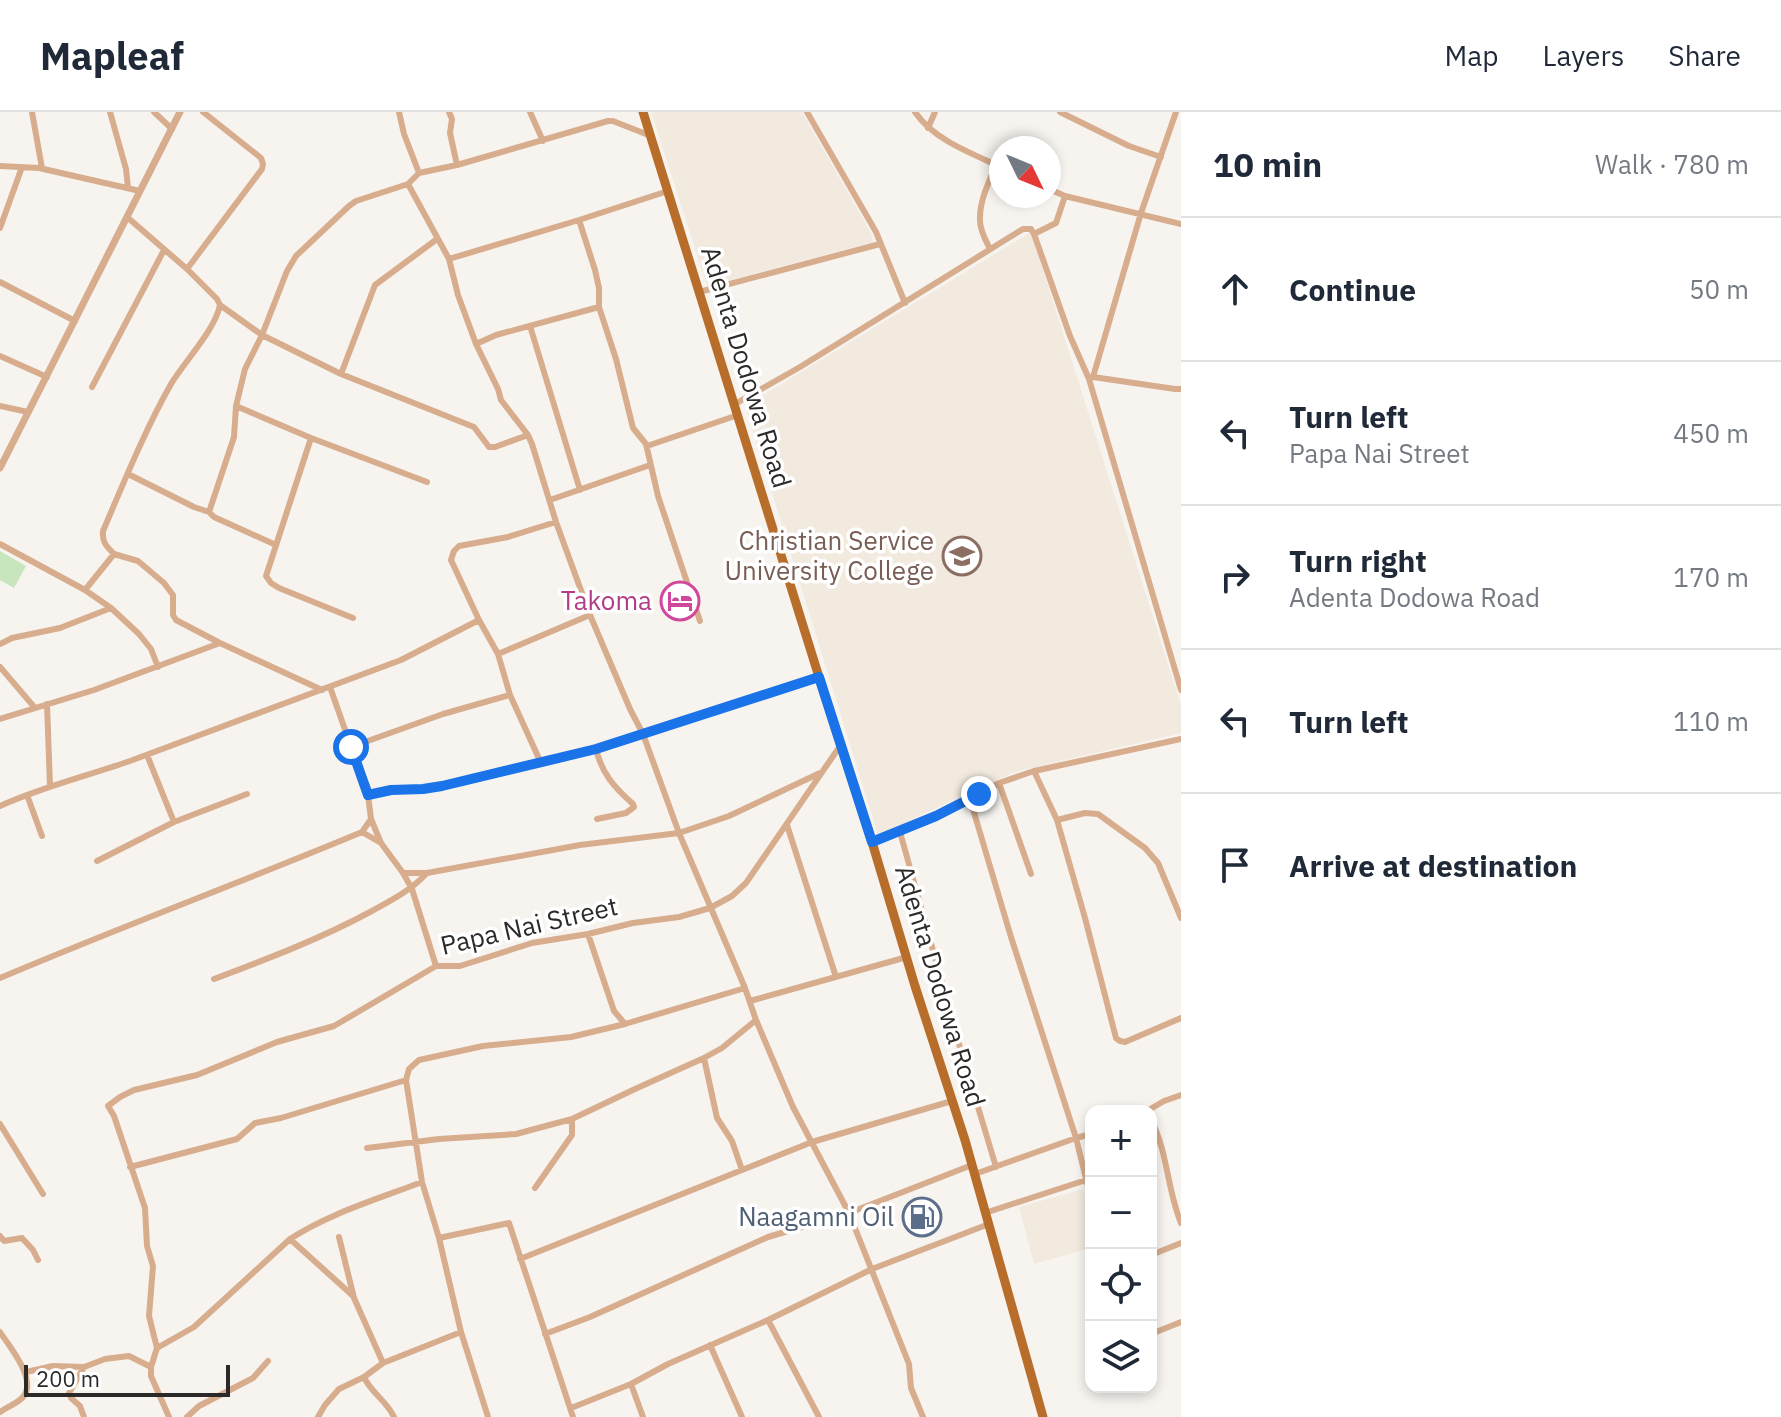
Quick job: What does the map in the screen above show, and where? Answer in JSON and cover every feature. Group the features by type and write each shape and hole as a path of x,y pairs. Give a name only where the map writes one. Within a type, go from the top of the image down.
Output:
{"main road":[{"name":"Adenta Dodowa Road","path":"643,112 974,1170 1043,1417"}],"street":[{"path":"32,112 42,168"},
{"path":"110,112 126,169 128,188"},
{"path":"154,112 172,129"},
{"path":"0,468 180,112"},
{"path":"187,269 263,164 261,158 203,112"},
{"path":"399,112 419,173"},
{"path":"449,112 457,165"},
{"path":"530,112 543,141"},
{"path":"807,112 876,232 905,303"},
{"path":"915,112 928,128 942,138 989,161"},
{"path":"928,128 935,112"},
{"path":"1060,112 1129,146 1161,157"},
{"path":"1091,378 1141,213 1176,112"},
{"path":"209,512 234,437 236,406 245,369 281,284 296,256 356,201 408,184 419,173 608,121 651,136"},
{"path":"0,166 42,168 140,191"},
{"path":"0,228 22,167"},
{"path":"989,182 979,218 990,249"},
{"path":"408,184 449,259 476,344 503,405 528,435 590,615 643,734 679,833 793,1107 849,1213 909,1364 912,1393 923,1417"},
{"path":"449,259 668,191"},
{"path":"1061,194 1181,224"},
{"path":"1034,234 1056,223 1065,196"},
{"path":"127,217 187,269 220,305 262,335 341,374 474,427 492,448 528,435"},
{"path":"579,220 595,270 599,307 634,431 647,446 666,521 700,621"},
{"path":"735,404 1023,229 1031,229 1070,336 1091,378 1181,690"},
{"path":"341,374 375,285 437,239"},
{"path":"699,292 880,244"},
{"path":"92,387 164,250"},
{"path":"0,282 75,321"},
{"path":"220,305 216,319 172,383 128,474 103,531 103,539 114,554 138,561 157,576 172,593 176,620 322,690"},
{"path":"476,344 496,335 599,307"},
{"path":"530,326 580,490"},
{"path":"0,356 47,377"},
{"path":"1091,378 1181,389"},
{"path":"0,406 28,412"},
{"path":"236,406 427,482"},
{"path":"647,446 738,415"},
{"path":"311,438 266,576 279,588 353,618"},
{"path":"550,500 650,465"},
{"path":"128,474 276,545"},
{"path":"541,763 510,695 498,654 451,560 459,546 508,537 556,522"},
{"path":"0,544 85,590 111,608 151,649 158,667"},
{"path":"85,590 114,554"},
{"path":"0,644 12,638 60,628 111,608"},
{"path":"498,654 590,615"},
{"path":"0,806 401,660 479,620"},
{"path":"0,719 94,690 220,643"},
{"path":"0,667 35,708"},
{"path":"368,795 442,786 596,749 819,677"},
{"path":"330,687 368,795 371,819 381,843 412,889 436,966"},
{"path":"351,747 443,714 510,695"},
{"path":"47,704 50,786"},
{"path":"872,842 900,832 999,783 1034,771 1181,739"},
{"name":"Papa Nai Street","path":"130,1167 108,1106 134,1090 219,1067 277,1042 334,1026 436,966 460,966 516,947 633,923 679,917 710,908 732,896 746,883 841,744"},
{"path":"596,749 612,785 634,807 626,813 597,819"},
{"path":"147,755 174,822"},
{"path":"403,873 427,873 580,845 679,833 745,809 823,771"},
{"path":"1034,771 1057,820 1116,1038 1125,1042 1181,1018"},
{"path":"999,783 1031,874"},
{"path":"97,861 174,822 247,794"},
{"path":"27,795 42,836"},
{"path":"970,799 1076,1138 1085,1177"},
{"path":"1057,820 1085,813 1098,814 1145,848 1158,863 1181,918"},
{"path":"0,978 362,832 371,819"},
{"path":"787,825 836,977"},
{"path":"362,832 381,843"},
{"path":"900,832 996,1167"},
{"path":"214,979 281,954 352,921 412,889 427,873"},
{"path":"588,934 614,1011 625,1024"},
{"path":"750,1001 907,957"},
{"path":"488,1417 461,1332 422,1182 406,1080 409,1069 419,1060 483,1046 571,1037 625,1024 745,988"},
{"path":"610,1027 614,1011"},
{"path":"367,1148 516,1134 572,1119 704,1058 722,1048 756,1020"},
{"path":"704,1058 717,1118 732,1141 742,1170"},
{"path":"169,1417 151,1376 157,1348 149,1316 153,1266 147,1246 145,1208 130,1167 237,1139 255,1123 406,1080"},
{"path":"1157,1105 1181,1095"},
{"path":"520,1259 812,1142 952,1101"},
{"path":"535,1188 572,1135 572,1119"},
{"path":"1,1127 43,1194"},
{"path":"1157,1134 1181,1223"},
{"path":"545,1334 768,1237 974,1170 996,1167 1085,1136"},
{"path":"985,1213 1085,1180"},
{"path":"157,1348 194,1327 290,1239 318,1223 422,1182"},
{"path":"439,1238 508,1223 573,1417"},
{"path":"571,1408 631,1384 872,1269 989,1224"},
{"path":"0,1236 4,1241 22,1238 38,1260"},
{"path":"339,1237 354,1298 383,1363"},
{"path":"290,1239 354,1298"},
{"path":"1157,1253 1181,1243"},
{"path":"768,1320 819,1417"},
{"path":"1157,1332 1181,1322"},
{"path":"0,1332 26,1372 24,1395 0,1412"},
{"path":"318,1417 339,1389 383,1363 461,1332"},
{"path":"710,1345 742,1417"},
{"path":"26,1372 53,1366 84,1367 105,1359 129,1356 151,1367"},
{"path":"187,1417 199,1406 253,1378 268,1361"},
{"path":"84,1367 69,1393 80,1406 84,1417"},
{"path":"364,1377 394,1417"},
{"path":"631,1384 643,1417"}],"shaded area":[{"path":"651,112 802,112 871,233 873,242 707,286"},
{"name":"Christian Service University College","path":"1031,232 1181,705 1181,733 1014,772 878,835 745,406"},
{"path":"1083,1189 1085,1250 1034,1264 1019,1207"}],"green space":[{"path":"0,551 26,566 14,588 0,580"}],"place":[{"name":"Christian Service University College","path":"962,556"},
{"name":"Takoma","path":"680,601"},
{"name":"Naagamni Oil","path":"922,1217"}],"route":[{"path":"351,747 368,795 391,790 423,789 596,749 819,677 872,842 936,816 979,794"}]}
